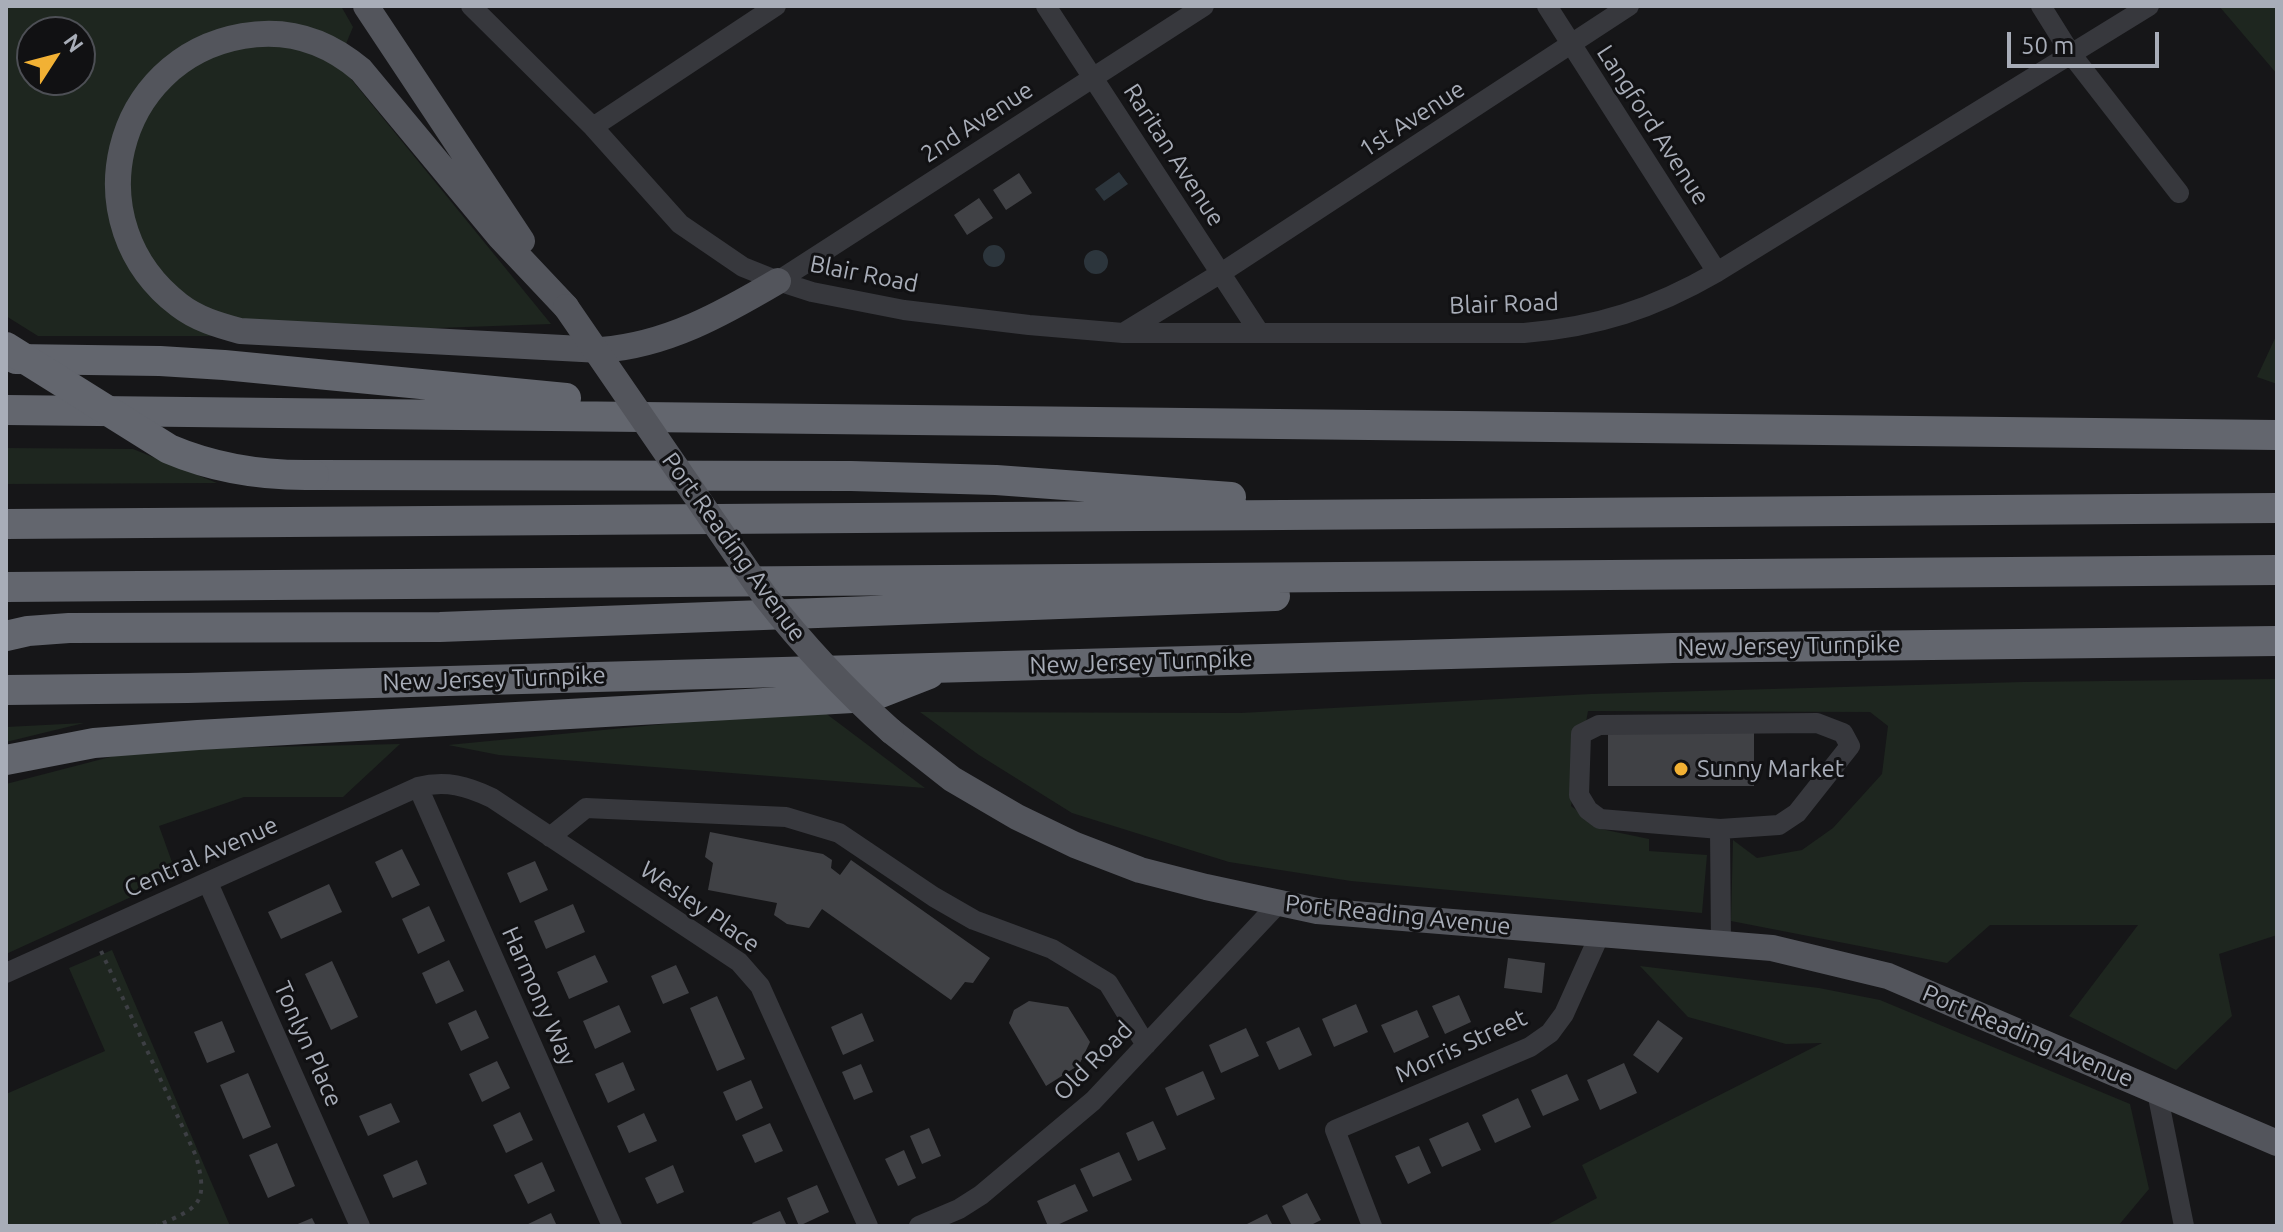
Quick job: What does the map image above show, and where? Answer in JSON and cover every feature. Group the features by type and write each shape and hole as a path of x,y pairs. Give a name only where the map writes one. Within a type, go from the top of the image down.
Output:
{"highway":[{"path":"6,347 169,449 236,471 279,475 851,476 996,480 1238,497 1404,513"},
{"path":"6,359 224,365 417,386 807,418"},
{"path":"6,410 2277,435"},
{"path":"6,524 2277,508"},
{"path":"6,587 2277,570"},
{"path":"6,636 69,628 471,626 1238,598 1697,574"},
{"name":"New Jersey Turnpike","path":"6,690 188,688 1673,648 2277,641"},
{"path":"6,760 94,743 198,735 870,697 946,667"}],"main road":[{"name":"Port Reading Avenue","path":"366,6 566,307 764,595 840,686 952,779 1017,817 1075,845 1140,870 1317,911 1772,948 1888,976 2277,1143"},
{"path":"566,307 499,236 361,70 341,53 315,41 286,34 257,34 227,39 201,48 157,81 140,103 127,130 119,157 117,189 122,225 135,256 157,285 180,306 208,322 240,331 601,350 626,348 655,342 707,321 778,281"}],"street":[{"path":"471,6 593,127 680,224 743,267 778,281"},
{"path":"593,127 776,6"},
{"name":"Raritan Avenue","path":"1046,6 1259,332"},
{"name":"2nd Avenue","path":"778,281 1204,6"},
{"name":"Langford Avenue","path":"1547,6 1717,272"},
{"name":"1st Avenue","path":"1123,333 1221,273 1629,6"},
{"path":"2041,6 2071,54 2179,193"},
{"name":"Blair Road","path":"778,281 812,292 904,310 1123,333 1524,333 1561,330 1627,315 1659,303 1717,272 2149,6"},
{"path":"1801,723 1817,723 1843,733 1850,746 1797,813 1779,825 1720,829 1600,819 1588,810 1579,795 1581,734 1599,725 1801,723"},
{"name":"Wesley Place","path":"418,787 436,782 473,789 492,798 751,973 868,1226"},
{"name":"Central Avenue","path":"6,973 418,787"},
{"name":"Harmony Way","path":"418,787 612,1226"},
{"path":"550,837 586,808 786,817 839,833 974,920 1052,949 1108,983 1146,1045"},
{"path":"1720,829 1721,944"},
{"name":"Tonlyn Place","path":"208,883 360,1226"},
{"name":"Old Road","path":"919,1226 959,1209 981,1195 1093,1101 1279,903"},
{"name":"Morris Street","path":"1372,1226 1335,1130 1530,1047 1550,1033 1564,1014 1600,934"},
{"path":"2157,1092 2184,1226"}],"path":[{"path":"93,935 196,1156 204,1183 199,1203 184,1215 156,1226"}],"shaded area":[{"path":"6,6 341,6 353,27 338,63 551,324 209,336 38,336 6,316"},
{"path":"2219,6 2277,6 2277,74"},
{"path":"1119,172 1128,184 1104,201 1095,189"},
{"path":"994,245 1002,248 1005,256 1002,264 994,267 986,264 983,256 986,248"},
{"path":"1096,250 1105,253 1108,262 1105,271 1096,274 1087,271 1084,262 1087,253"},
{"path":"2277,334 2277,384 2257,377"},
{"path":"6,448 133,449 217,483 6,484"},
{"path":"2277,679 2277,935 2219,954 2232,1016 2176,1070 2069,1016 2138,925 1990,925 1947,963 1731,921 1733,840 1757,858 1802,850 1833,828 1882,774 1888,726 1870,712 1588,711 1571,806 1601,829 1649,839 1649,851 1707,855 1702,913 1351,881 1229,862 1072,813 979,755 920,712 1241,713 1591,694 2023,682"},
{"path":"820,709 925,788 499,755 448,745"},
{"path":"84,723 6,742 6,727"},
{"path":"400,744 343,797 244,797 159,826 177,876 6,954 6,784 137,750"},
{"path":"112,950 230,1226 6,1226 6,1094 105,1051 69,968"},
{"path":"1640,966 1819,988 1880,1000 2130,1104 2149,1189 2118,1226 1545,1226 1597,1198 1582,1165 1822,1043 1786,1044 1688,1017"}],"building":[{"path":"1019,173 1032,193 1006,210 993,190"},
{"path":"979,198 993,218 967,235 954,215"},
{"path":"1608,729 1754,729 1754,786 1608,786"},
{"path":"710,832 823,854 832,860 831,868 840,875 851,860 990,958 973,983 965,982 951,1000 822,909 809,928 787,924 774,915 777,903 708,890 713,863 705,857"},
{"path":"402,849 420,885 392,898 375,862"},
{"path":"535,861 548,890 520,903 507,873"},
{"path":"329,884 342,912 281,939 268,912"},
{"path":"573,904 585,932 546,949 534,921"},
{"path":"429,906 445,941 418,954 402,919"},
{"path":"595,955 608,982 569,999 557,972"},
{"path":"1508,958 1545,963 1542,993 1504,988"},
{"path":"449,960 464,991 436,1004 422,973"},
{"path":"332,961 358,1017 331,1030 305,974"},
{"path":"676,965 689,993 663,1004 651,976"},
{"path":"1459,995 1471,1022 1445,1034 1432,1006"},
{"path":"717,996 745,1059 717,1071 690,1008"},
{"path":"1029,1001 1068,1007 1090,1042 1079,1065 1046,1086 1009,1023 1014,1010"},
{"path":"1356,1004 1368,1032 1334,1047 1322,1019"},
{"path":"619,1005 631,1032 595,1049 583,1021"},
{"path":"476,1010 489,1038 461,1051 448,1023"},
{"path":"1417,1010 1429,1037 1394,1053 1381,1025"},
{"path":"862,1013 874,1041 843,1055 831,1027"},
{"path":"1658,1020 1683,1038 1658,1073 1633,1055"},
{"path":"222,1021 235,1052 207,1063 194,1032"},
{"path":"1299,1027 1312,1055 1279,1070 1266,1042"},
{"path":"1246,1028 1259,1056 1221,1073 1209,1045"},
{"path":"497,1061 510,1088 482,1102 469,1074"},
{"path":"623,1062 635,1090 608,1103 595,1074"},
{"path":"1624,1063 1637,1093 1600,1110 1587,1080"},
{"path":"861,1064 873,1092 854,1100 842,1072"},
{"path":"1203,1071 1215,1099 1177,1116 1165,1088"},
{"path":"248,1073 271,1127 243,1139 220,1085"},
{"path":"1567,1074 1579,1100 1543,1116 1531,1090"},
{"path":"751,1080 763,1108 736,1121 723,1092"},
{"path":"1518,1098 1531,1127 1495,1143 1482,1115"},
{"path":"391,1103 400,1122 368,1136 359,1116"},
{"path":"520,1112 533,1140 506,1153 493,1125"},
{"path":"644,1113 657,1141 629,1153 617,1126"},
{"path":"1153,1121 1166,1149 1138,1161 1126,1133"},
{"path":"1468,1122 1481,1150 1442,1167 1429,1139"},
{"path":"770,1123 783,1151 755,1163 742,1135"},
{"path":"929,1128 941,1156 922,1164 910,1136"},
{"path":"277,1143 295,1186 268,1198 249,1155"},
{"path":"1419,1146 1431,1173 1408,1184 1395,1156"},
{"path":"904,1150 916,1178 898,1186 885,1159"},
{"path":"1119,1152 1132,1180 1093,1197 1080,1169"},
{"path":"417,1160 427,1184 393,1198 383,1175"},
{"path":"542,1162 555,1191 528,1204 514,1175"},
{"path":"673,1165 684,1192 657,1204 645,1178"},
{"path":"1075,1184 1088,1211 1055,1226 1048,1226 1037,1201"},
{"path":"817,1185 829,1212 799,1226 787,1198"},
{"path":"1307,1193 1321,1220 1309,1226 1292,1226 1282,1206"},
{"path":"780,1211 787,1226 754,1226 752,1223"},
{"path":"551,1213 557,1226 524,1226"},
{"path":"1267,1214 1273,1226 1243,1226"},
{"path":"312,1218 316,1226 293,1226"}],"place":[{"name":"Sunny Market","path":"1681,769"}]}
